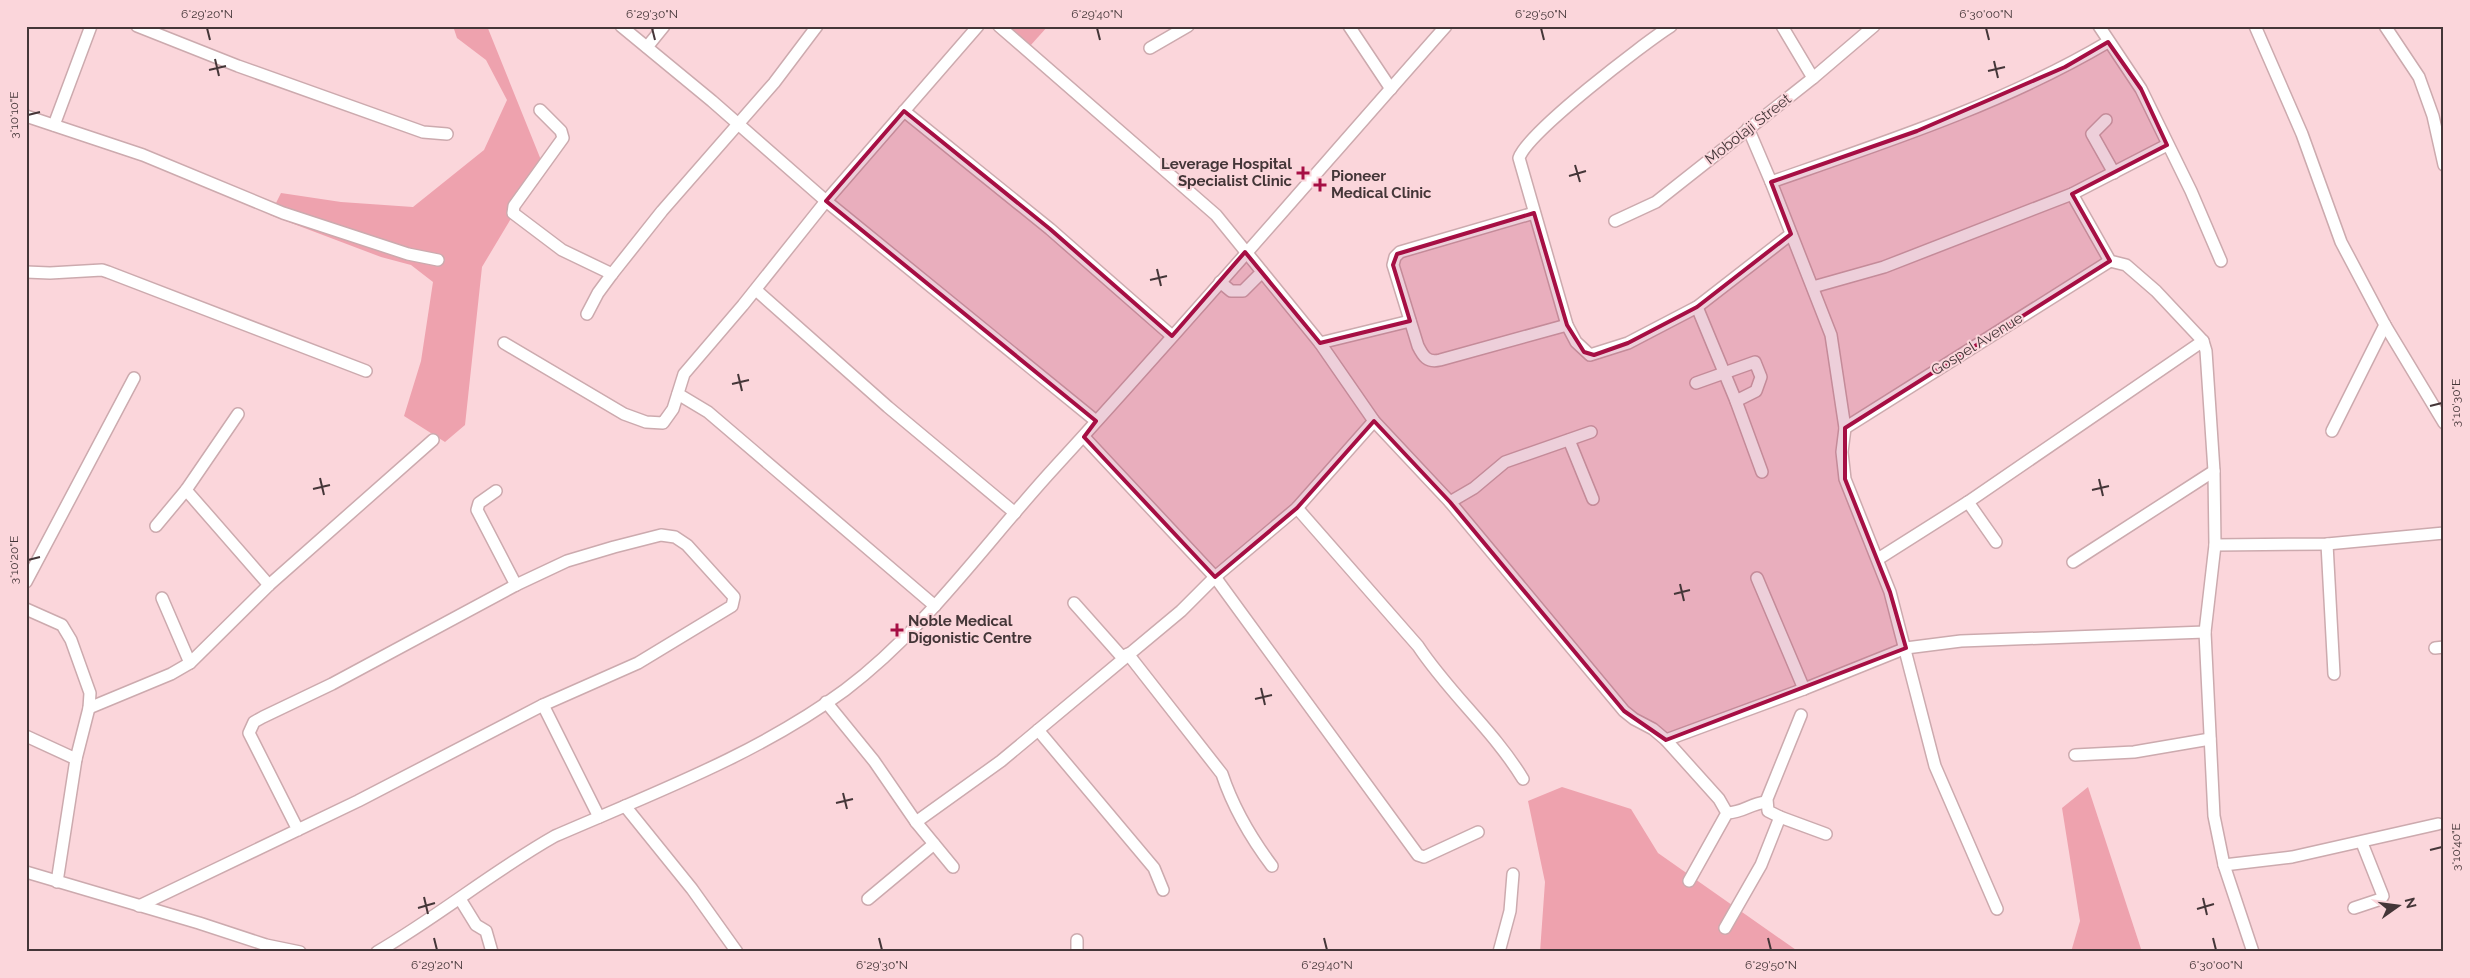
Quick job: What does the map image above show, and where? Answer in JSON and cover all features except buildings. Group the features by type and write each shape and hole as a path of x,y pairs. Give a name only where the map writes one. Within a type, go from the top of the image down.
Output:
{"street":[{"path":"54,125 91,26"},
{"path":"137,26 238,66 423,132 447,134"},
{"path":"622,26 740,125 826,201 1096,421"},
{"path":"647,47 664,26"},
{"path":"587,314 598,293 662,211 740,125 817,26"},
{"path":"504,343 624,414 656,424 665,422 673,409 684,374 756,290 826,201 978,26"},
{"path":"999,26 1216,216 1320,343 1374,422 1450,502 1624,711 1634,719 1653,729 1666,740 1719,799 1726,813"},
{"path":"1150,48 1188,26"},
{"path":"1350,26 1391,89"},
{"path":"377,952 422,926 527,851 753,747 826,702 869,671 934,606 1446,26"},
{"path":"1672,26 1647,42 1522,150 1519,158 1520,169 1567,325 1576,342 1584,352 1594,355 1628,343 1697,308 1791,234"},
{"path":"1782,26 1813,78"},
{"name":"Mobolaji Street","path":"1615,221 1656,202 1813,78 1874,26"},
{"path":"2099,26 2141,89 2221,261"},
{"path":"2254,26 2302,134 2342,242 2385,325 2444,423"},
{"path":"2385,26 2419,77 2434,116 2444,165"},
{"path":"1772,182 1917,131 2065,67 2108,42"},
{"path":"540,110 561,131 563,138 514,206 513,213 562,250 612,274"},
{"path":"904,111 1050,229 1172,336"},
{"path":"26,116 143,155 283,213 408,254 438,260"},
{"path":"2106,120 2092,134 2114,172"},
{"path":"1748,128 1772,182 1831,335 1844,428 1842,452 1845,478 1878,559 1906,648 1935,766 1997,909"},
{"path":"1813,287 1884,267 2072,194 2167,145"},
{"path":"2072,194 2110,261 2126,265 2156,291 2203,341 2206,351 2214,471 2215,545 2205,632 2214,816 2224,864 2253,952"},
{"path":"1534,212 1397,254 1394,265 1410,321 1423,356 1434,362 1567,325"},
{"name":"Gospel Avenue","path":"1844,428 2110,261"},
{"path":"26,272 50,274 97,270 108,272 282,337 366,371"},
{"path":"1220,282 1231,291 1243,291 1262,272"},
{"path":"756,290 888,407 1015,513"},
{"path":"1697,308 1736,401 1762,472"},
{"path":"1320,343 1410,321"},
{"path":"2332,431 2385,325"},
{"path":"1878,559 1968,502 2203,341"},
{"path":"1696,383 1755,362 1761,377 1756,392 1736,401"},
{"path":"26,582 134,378"},
{"path":"678,394 708,412 934,606"},
{"path":"156,526 186,490 238,414"},
{"path":"916,822 1001,761 1181,612 1215,577 1297,508 1374,422"},
{"path":"1450,502 1474,488 1504,462 1590,432"},
{"path":"1084,436 1215,577 1418,855 1424,857 1478,832"},
{"path":"89,708 171,674 190,663 270,585 433,440"},
{"path":"1569,440 1593,499"},
{"path":"2073,562 2214,471"},
{"path":"186,490 270,585"},
{"path":"496,492 479,503 477,510 516,585"},
{"path":"1968,502 1996,542"},
{"path":"1297,508 1418,646 1431,666 1471,714 1508,754 1523,779"},
{"path":"2215,545 2327,544 2444,532"},
{"path":"139,906 298,830 542,705 638,663 732,606 734,599 687,546 675,537 667,535 614,546 567,561 516,585 332,684 254,722 249,733 252,741 298,830"},
{"path":"2327,544 2334,674"},
{"path":"1758,578 1804,689"},
{"path":"162,598 190,663"},
{"path":"1074,604 1122,657 1128,654"},
{"path":"26,609 56,622 67,632 90,693 89,708 76,759 57,882"},
{"path":"1666,740 1804,689 1906,648 1961,641 2205,632"},
{"path":"1128,654 1222,774 1230,797 1254,842 1272,866"},
{"path":"826,702 874,761 916,822 952,867"},
{"path":"542,705 599,817"},
{"path":"1801,715 1766,802 1768,811 1826,834"},
{"path":"1038,730 1154,868 1163,890"},
{"path":"26,736 76,759"},
{"path":"2075,755 2134,752 2210,739"},
{"path":"1726,813 1741,813 1752,804 1766,802"},
{"path":"625,806 692,889 737,952"},
{"path":"1689,880 1726,813"},
{"path":"1725,928 1761,865 1780,817"},
{"path":"2224,864 2292,857 2362,843 2438,824"},
{"path":"2354,908 2381,899 2383,896 2362,843"},
{"path":"868,899 934,844"},
{"path":"26,872 199,923 266,945 300,952"},
{"path":"1499,952 1510,911 1514,874"},
{"path":"460,899 476,925 486,931 492,952"}],"highlighted area":[{"path":"2108,42 2141,89 2167,145 2072,194 2110,261 1845,428 1845,479 1890,592 1906,648 1666,740 1624,711 1450,502 1374,421 1297,508 1215,577 1084,437 1096,421 826,201 904,111 1050,229 1172,336 1245,252 1320,343 1410,321 1393,265 1397,254 1534,213 1567,325 1584,352 1594,355 1628,343 1697,307 1791,234 1771,182 1917,131 2065,67"}],"shaded area":[{"path":"453,26 487,26 543,165 482,267 465,425 445,442 404,416 421,361 433,282 411,265 381,257 270,215 281,193 341,202 413,207 484,150 507,100 486,60 457,38"},
{"path":"1005,26 1048,26 1030,46"},
{"path":"1562,787 1631,809 1658,853 1799,952 1540,952 1545,882 1528,801"},
{"path":"2088,787 2142,952 2071,952 2080,921 2062,808"}],"place":[{"name":"Leverage Hospital Specialist Clinic","path":"1303,173"},
{"name":"Pioneer Medical Clinic","path":"1320,185"},
{"name":"Noble Medical Digonistic Centre","path":"897,630"}]}
